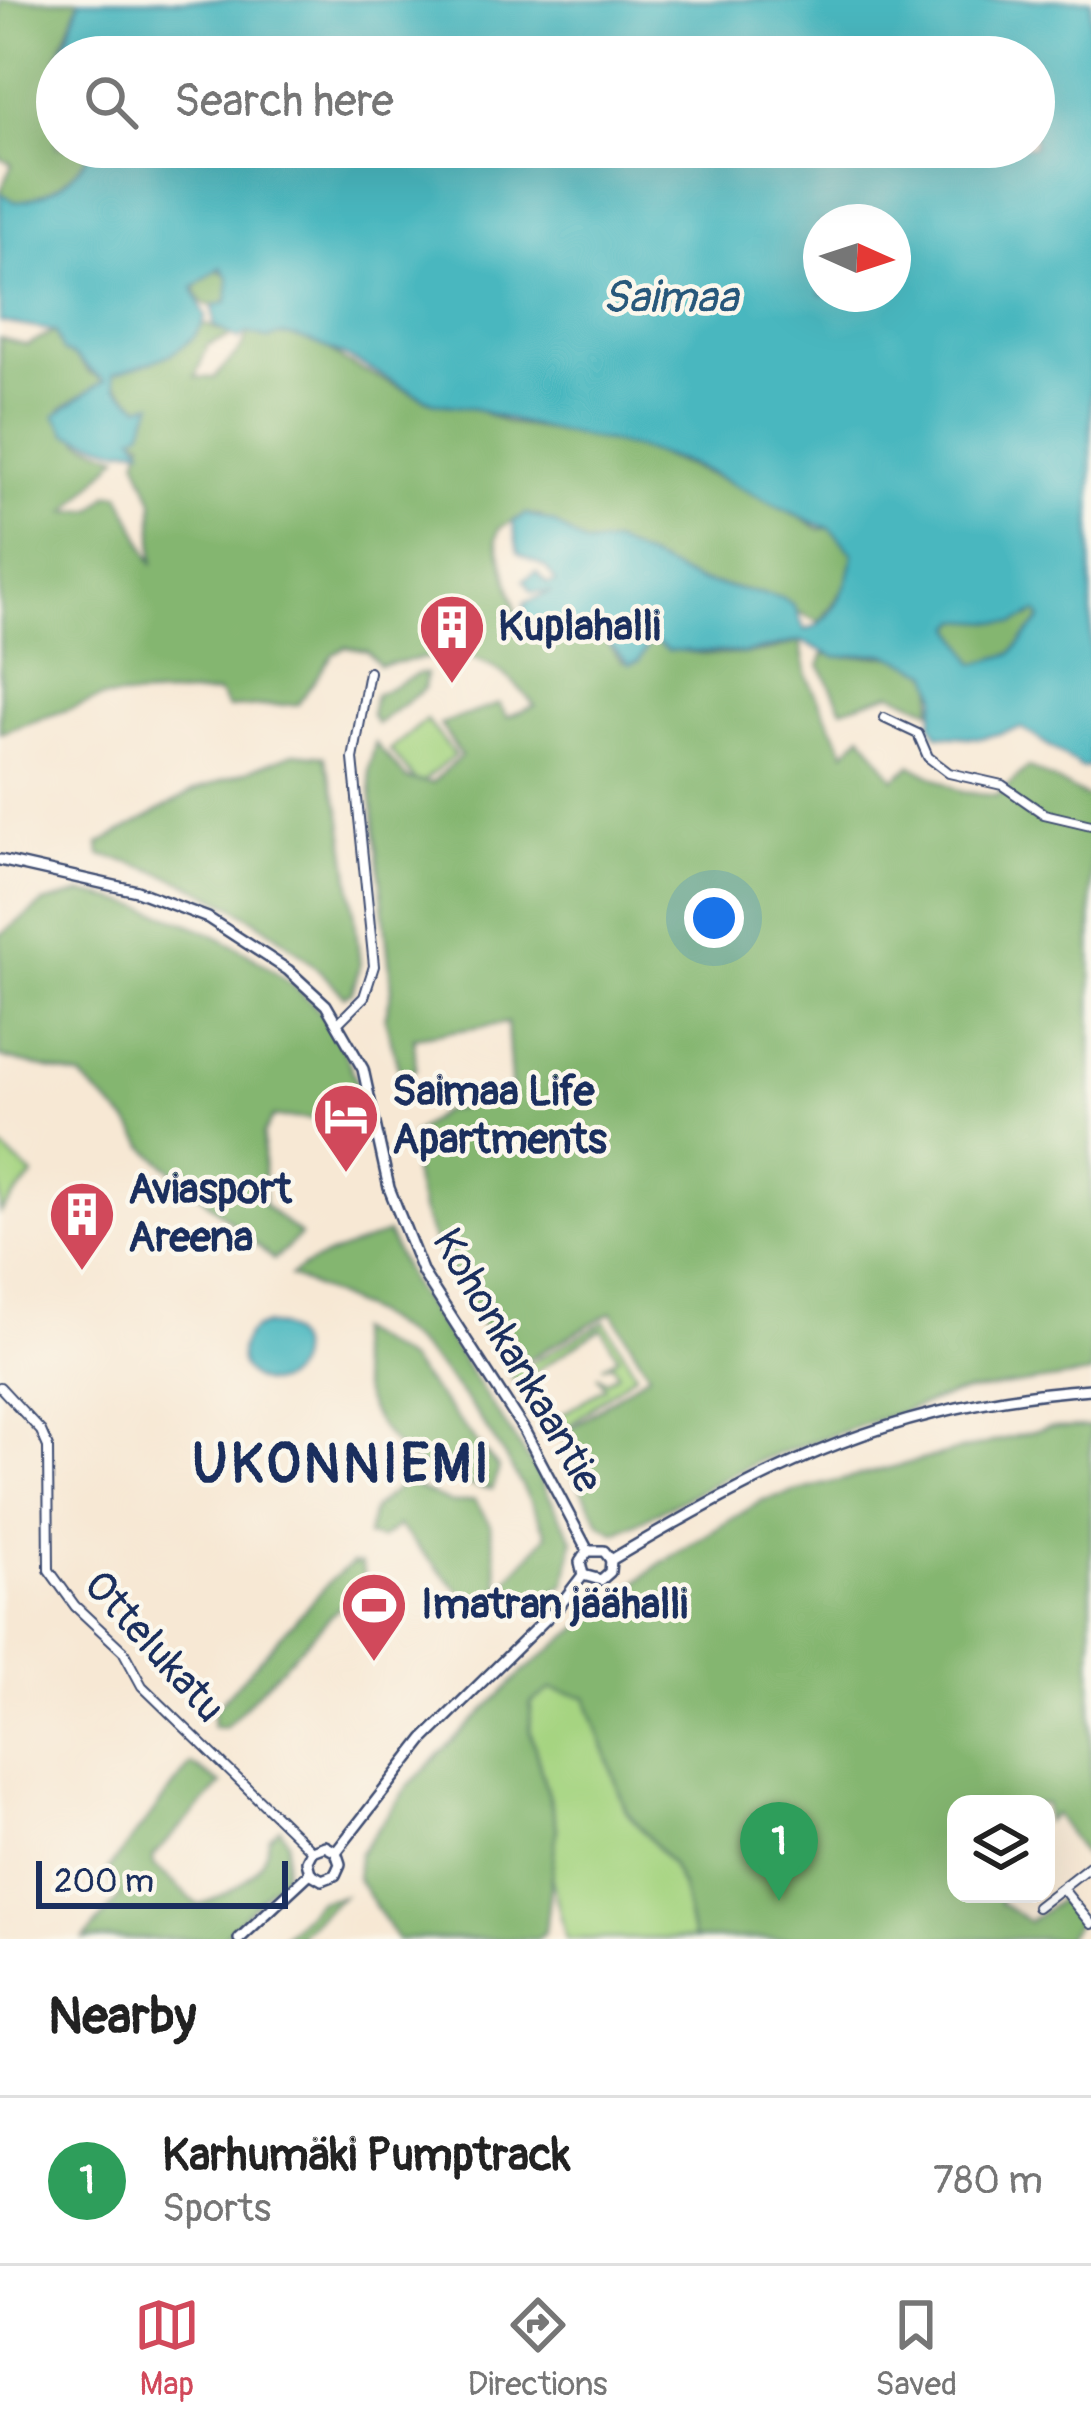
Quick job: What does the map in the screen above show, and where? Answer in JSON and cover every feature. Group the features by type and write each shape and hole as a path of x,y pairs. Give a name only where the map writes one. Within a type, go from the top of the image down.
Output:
{"street":[{"path":"340,1022 364,997 374,966 353,759 369,671"},
{"path":"884,718 917,734 928,757 949,773 1002,785 1044,814 1091,825"},
{"name":"Kohonkankaantie","path":"0,860 137,891 208,918 288,970 340,1022 363,1069 389,1188 416,1258 445,1313 524,1430 588,1551"},
{"name":"Ottelukatu","path":"0,1387 40,1430 48,1448 45,1552 57,1587 123,1651 142,1686 312,1850"},
{"path":"611,1560 710,1499 828,1443 937,1409 1091,1389"},
{"path":"588,1551 604,1551 611,1560 610,1572 601,1580 584,1575 580,1562 588,1551"},
{"path":"336,1852 397,1769 549,1617 584,1575"},
{"path":"325,1846 336,1852 340,1864 335,1876 322,1880 310,1873 307,1861 312,1850 325,1846"},
{"path":"1037,1907 1091,1865"},
{"path":"238,1939 310,1873"},
{"path":"1062,1888 1091,1924"}],"green space":[{"path":"0,0 80,0 65,36 36,36 36,168 79,168 40,196 16,202 0,193 12,164 0,158"},
{"path":"214,270 227,275 232,288 227,301 214,306 201,301 196,288 201,275"},
{"path":"204,324 234,335 208,345 195,377 214,378 242,348 248,333 283,333 319,341 345,362 430,401 475,409 507,423 629,443 774,500 819,529 830,528 853,553 851,579 820,622 751,591 697,581 615,543 586,545 539,516 526,514 499,528 496,539 517,613 525,613 532,628 570,645 602,636 622,662 643,653 651,639 684,651 724,655 800,641 807,677 845,752 862,734 894,779 911,765 962,792 997,796 1028,767 1091,799 1091,1374 954,1394 761,1460 616,1533 601,1524 562,1455 569,1430 649,1373 612,1312 511,1369 442,1258 418,1198 412,1135 441,1112 512,1097 507,1023 414,1037 416,1069 408,1073 398,1067 385,1018 392,990 369,770 375,743 407,779 432,783 461,756 440,724 499,704 507,717 535,706 516,685 483,662 448,656 379,665 367,651 346,647 333,654 298,704 228,708 218,693 101,698 0,733 0,338 27,345 55,331 90,374 106,380 61,409 80,441 119,456 67,512 93,510 109,494 120,494 153,565 153,501 137,460 143,441 133,435 142,430 151,404 140,406 111,380 113,374 169,354"},
{"path":"1037,611 1042,618 1011,654 975,664 954,627 958,620 1029,617"},
{"path":"824,653 914,661 935,683 931,710 892,693 842,709 820,665"},
{"path":"426,674 424,689 377,724 371,714 375,695"},
{"path":"426,720 455,755 419,785 390,750"},
{"path":"294,753 324,756 341,813 360,965 352,992 344,996 293,947 233,907 168,876 100,855 99,844 194,791"},
{"path":"82,893 176,919 235,947 314,1005 338,1039 365,1104 332,1120 273,1117 263,1134 264,1205 300,1235 274,1260 146,1148 127,1121 80,1077 0,1057 0,935 44,903"},
{"path":"0,1146 33,1176 0,1213"},
{"path":"387,1233 411,1283 534,1468 573,1540 566,1583 535,1608 480,1613 398,1526 381,1539 367,1536 373,1509 404,1482 452,1503 474,1500 490,1524 500,1589 547,1535 492,1437 421,1349 375,1316 290,1276"},
{"path":"605,1321 636,1373 566,1428 554,1428 555,1419 605,1387 597,1375 606,1381 618,1373 613,1364 602,1366 618,1357 602,1328 522,1380 516,1383 511,1375"},
{"path":"354,1330 408,1361 499,1469 492,1489 433,1472 389,1438 363,1390"},
{"path":"1091,1427 1091,1854 1086,1858 1055,1814 1055,1795 947,1795 947,1903 1000,1903 1029,1922 1061,1899 1078,1922 1065,1939 693,1939 682,1888 671,1864 626,1811 586,1697 551,1689 531,1703 530,1730 557,1828 545,1932 536,1939 397,1939 357,1878 359,1854 410,1784 522,1673 658,1565 763,1500 1048,1428"},
{"path":"352,1564 361,1564 365,1580 225,1727 213,1726 214,1710 332,1579"},
{"path":"550,1689 586,1696 626,1811 671,1864 682,1888 693,1939 566,1939 550,1871 557,1828 530,1730 531,1703"},
{"path":"191,1764 221,1784 153,1857 154,1865 198,1905 233,1889 253,1873 269,1838 280,1828 288,1841 284,1874 221,1939 84,1939 119,1898 107,1871"},
{"path":"342,1896 299,1934 302,1939 280,1939 318,1901"}],"water":[{"name":"Saimaa","path":"80,0 1091,0 1091,767 1082,768 1022,728 981,738 938,735 931,724 937,695 930,672 884,653 836,657 800,641 744,653 668,650 651,639 639,661 629,664 602,636 543,640 534,633 524,603 552,592 532,592 524,580 536,572 548,584 556,582 546,568 518,553 513,522 526,514 554,523 586,545 615,543 697,581 782,598 794,606 805,630 832,610 845,587 853,553 830,528 671,458 433,402 301,338 282,335 270,339 248,333 238,339 214,325 213,306 227,302 229,278 221,267 193,288 206,317 190,340 167,356 113,374 116,388 140,406 153,403 142,431 134,435 143,448 118,449 67,434 55,415 105,380 63,351 55,331 0,322 0,193 16,202 51,191 79,168 1055,168 1055,36 68,36","holes":["1037,612 1041,619 1011,654 975,664 954,627 959,620 1015,623"]},
{"path":"269,1325 290,1333 298,1354 290,1375 269,1383 248,1375 240,1354 248,1333"}],"place":[{"name":"Kuplahalli","path":"452,686"},
{"name":"Saimaa Life Apartments","path":"346,1175"},
{"name":"Aviasport Areena","path":"82,1273"},
{"name":"Imatran jäähalli","path":"374,1664"},
{"name":"Karhumäki Pumptrack","path":"779,1901"}],"district":[{"name":"UKONNIEMI","path":"342,1465"}]}
